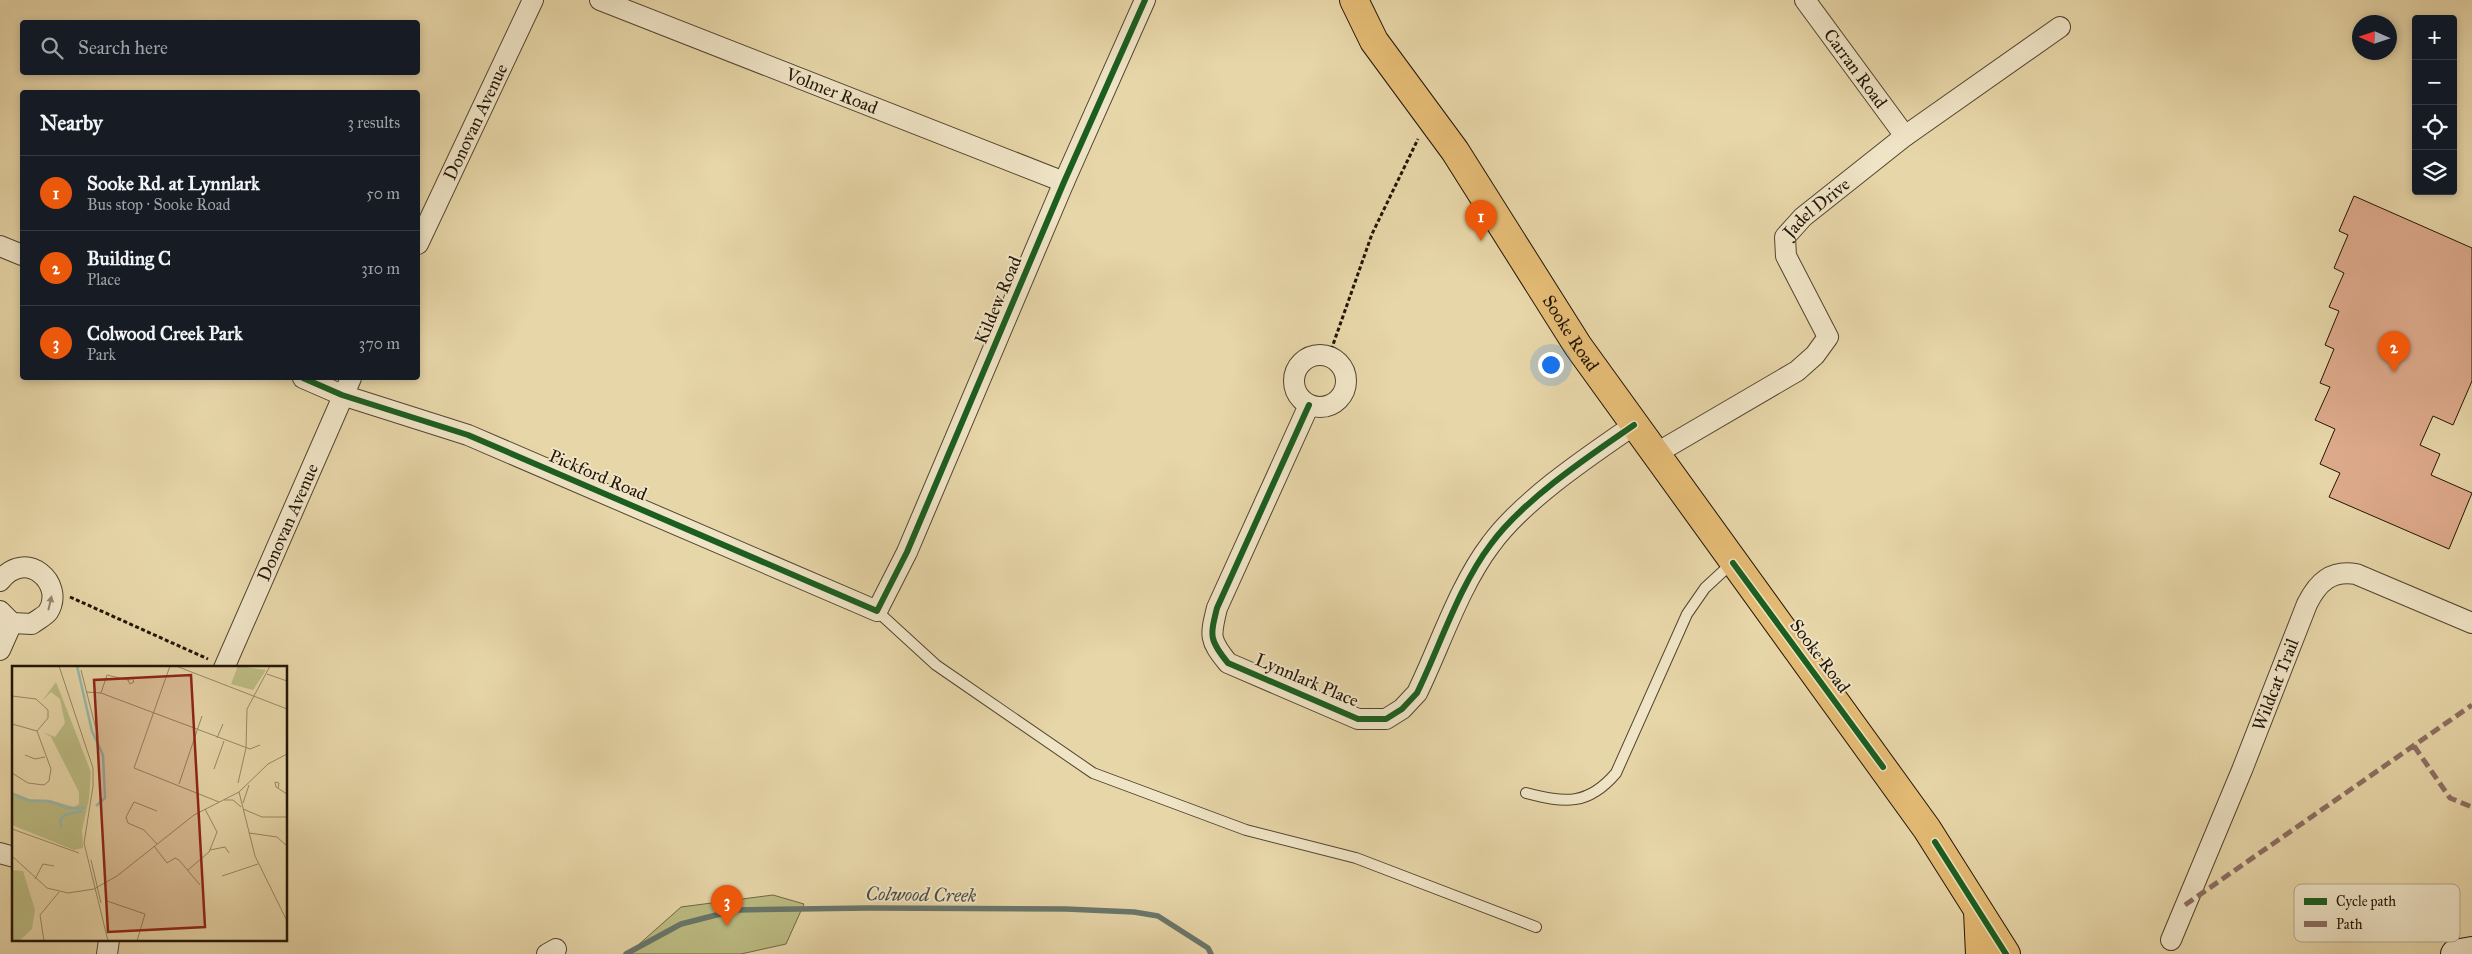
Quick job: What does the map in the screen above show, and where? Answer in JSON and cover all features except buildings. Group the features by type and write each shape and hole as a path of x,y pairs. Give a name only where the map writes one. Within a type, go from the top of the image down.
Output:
{"main road":[{"name":"Sooke Road","path":"1354,0 1374,41 1455,151 1578,346 1921,821 2006,954"},
{"path":"1978,909 1980,954"},
{"path":"2455,954 2472,951"}],"street":[{"name":"Donovan Avenue","path":"420,240 533,0"},
{"name":"Volmer Road","path":"600,0 1064,182"},
{"name":"Kildew Road","path":"877,611 907,552 1064,182 1145,0"},
{"name":"Carran Road","path":"1805,0 1905,136"},
{"name":"Jadel Drive","path":"1655,454 1797,371 1815,355 1828,337 1786,256 1785,236 1803,217 1905,136 2060,27"},
{"path":"0,246 20,254"},
{"path":"1317,354 1329,356 1339,362 1345,373 1346,385 1342,396 1332,404 1321,408 1309,406 1297,393 1293,377 1298,366 1306,358 1317,354"},
{"name":"Pickford Road","path":"314,380 347,386 468,434 877,611"},
{"name":"Donovan Avenue","path":"224,666 347,386"},
{"name":"Lynnlark Place","path":"1309,406 1216,608 1211,631 1214,647 1228,663 1358,719 1386,719 1402,709 1417,694 1472,575 1491,544 1518,514 1600,448 1634,425"},
{"path":"0,581 6,573 20,567 35,569 47,578 52,592 48,612 32,624 6,617 0,650"},
{"name":"Wildcat Trail","path":"2171,940 2242,770 2308,604 2322,580 2339,573 2356,574 2472,623"},
{"path":"0,852 12,856"}],"lane":[{"path":"1526,793 1562,800 1576,799 1597,793 1605,786 1616,773 1687,614 1705,588 1733,563"},
{"path":"877,611 936,665 1093,774 1246,830 1356,858 1536,927"}],"path":[{"path":"1329,356 1372,234 1429,117"},
{"path":"52,592 84,602 222,666"}],"green space":[{"path":"773,895 804,904 786,944 741,954 628,954 681,907"}],"waterway":[{"name":"Colwood Creek","path":"626,954 681,924 736,910 869,908 1066,909 1134,912 1158,916 1208,948 1211,954"}],"marked path":[{"path":"2185,905 2472,705"},
{"path":"2414,746 2450,798 2472,807"}],"cycle path":[{"path":"308,380 342,395 468,435 877,611 907,552 1064,182 1145,0"},
{"path":"1309,405 1217,608 1212,632 1217,649 1228,663 1358,719 1386,719 1402,709 1417,693 1469,578 1504,528 1538,495 1634,425"},
{"path":"1733,563 1883,767"},
{"path":"1935,842 2006,954"}],"place":[{"name":"Sooke Rd. at Lynnlark","path":"1481,241"},
{"name":"Building C","path":"2394,372"},
{"name":"Colwood Creek Park","path":"727,926"}]}
